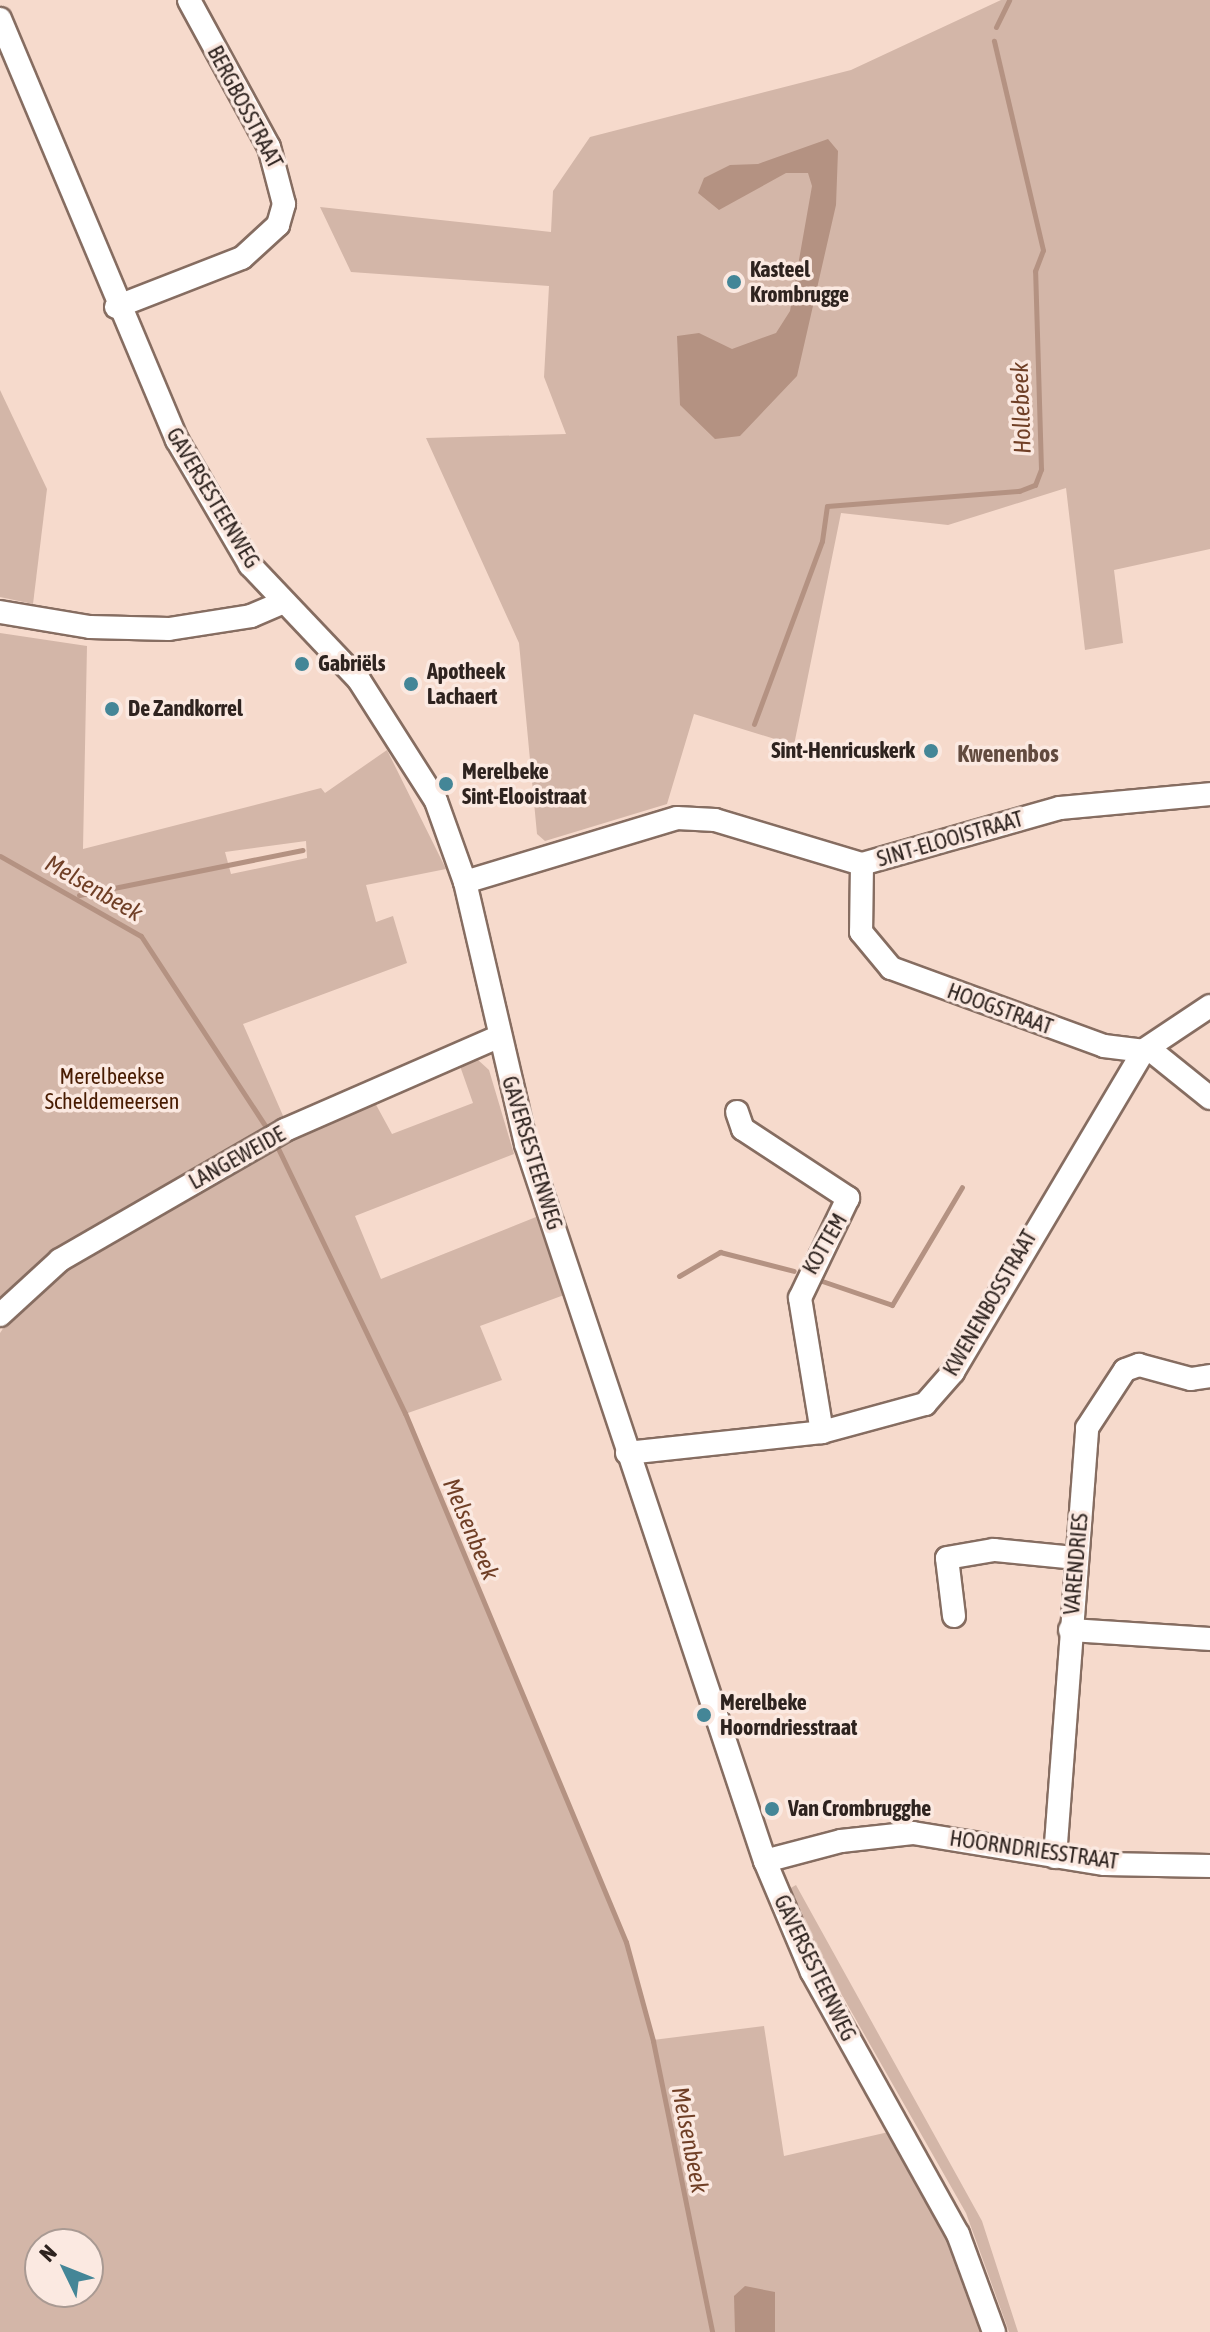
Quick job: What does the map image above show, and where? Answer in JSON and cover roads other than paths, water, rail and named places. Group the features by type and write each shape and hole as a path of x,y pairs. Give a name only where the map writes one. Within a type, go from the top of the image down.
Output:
{"street":[{"name":"BERGBOSSTRAAT","path":"116,307 242,258 278,225 284,204 269,147 189,0"},
{"name":"GAVERSESTEENWEG","path":"0,19 116,307 219,515 284,602 359,680 411,755 465,882 498,1037 627,1453 765,1861 812,1972 958,2234 994,2332"},
{"path":"0,612 90,627 169,629 251,616 284,602"},
{"name":"SINT-ELOOISTRAAT","path":"465,882 659,820 697,817 862,864 1060,808 1210,794"},
{"name":"HOOGSTRAAT","path":"862,864 861,932 891,968 1104,1046 1144,1050"},
{"name":"KWENENBOSSTRAAT","path":"627,1453 822,1432 902,1416 940,1389 1144,1050 1210,1006"},
{"name":"LANGEWEIDE","path":"0,1315 70,1253 281,1132 498,1037"},
{"path":"1144,1050 1210,1098"},
{"name":"KOTTEM","path":"737,1112 743,1129 848,1198 800,1298 822,1432"},
{"name":"VARENDRIES","path":"1055,1857 1087,1428 1125,1370 1210,1376"},
{"path":"954,1616 947,1558 994,1550 1076,1558"},
{"path":"1070,1630 1210,1639"},
{"name":"HOORNDRIESSTRAAT","path":"765,1861 841,1841 913,1833 1055,1857 1210,1866"}],"waterway":[{"name":"Hollebeek","path":"996,27 1009,0"},
{"name":"Hollebeek","path":"754,724 822,541 827,506 1019,491 1035,485 1041,469 1035,271 1043,250 994,41"},
{"path":"79,895 303,850"},
{"name":"Melsenbeek","path":"0,856 141,936 270,1133"},
{"name":"Melsenbeek","path":"275,1142 405,1413 626,1942 653,2041 712,2332"},
{"path":"822,1281 892,1305 962,1187"},
{"path":"679,1276 720,1252 794,1271"}],"place":[{"name":"Kasteel Krombrugge","path":"734,282"},
{"name":"Gabriëls","path":"302,664"},
{"name":"Apotheek Lachaert","path":"411,684"},
{"name":"De Zandkorrel","path":"112,709"},
{"name":"Sint-Henricuskerk","path":"931,751"},
{"name":"Merelbeke Sint-Elooistraat","path":"446,784"},
{"name":"Merelbeke Hoorndriesstraat","path":"704,1715"},
{"name":"Van Crombrugghe","path":"772,1809"}],"district":[{"name":"Kwenenbos","path":"1008,754"}],"park label":[{"name":"Merelbeekse Scheldemeersen","path":"112,1088"}]}
